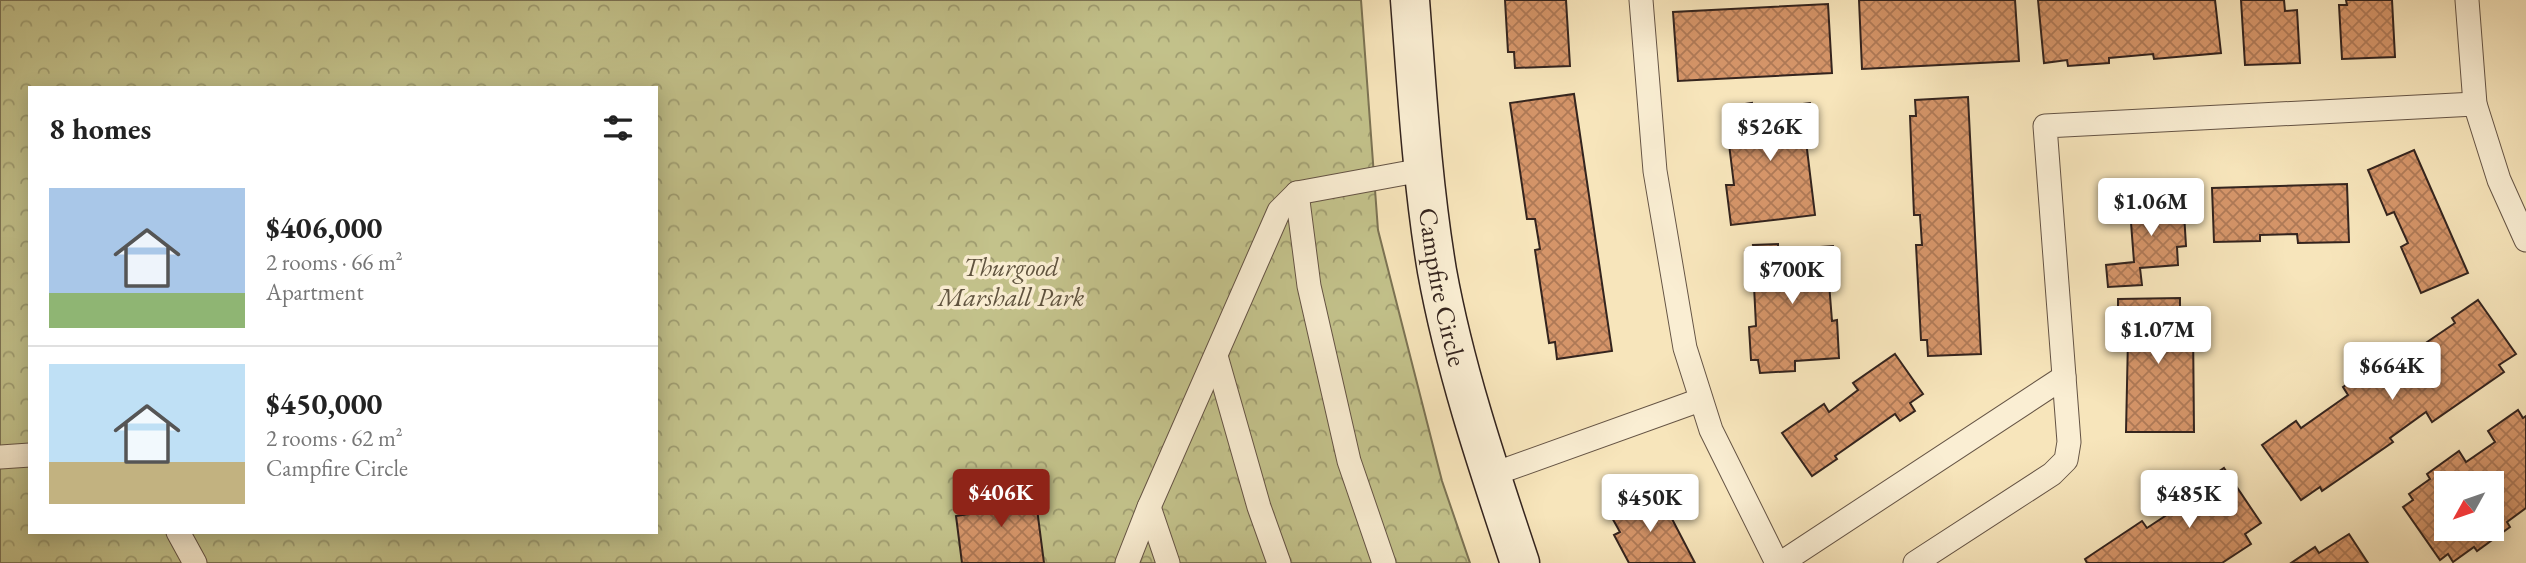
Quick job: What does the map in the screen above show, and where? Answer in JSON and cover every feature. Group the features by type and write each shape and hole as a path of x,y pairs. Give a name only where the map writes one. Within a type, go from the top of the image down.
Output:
{"street":[{"name":"Campfire Circle","path":"1410,0 1422,170 1438,273 1464,385 1520,563"}],"lane":[{"path":"1641,0 1655,171 1685,348 1711,430 1779,563 2064,377"},
{"path":"2467,0 2475,104 2499,180 2526,240"},
{"path":"1916,563 2052,474 2066,460 2068,442 2046,126 2475,104"},
{"path":"1127,563 1279,211 1297,193 1422,170"},
{"path":"1297,193 1309,286 1349,461 1384,563"},
{"path":"1216,356 1259,507 1279,563"},
{"path":"1491,475 1700,400"},
{"path":"0,457 28,455"},
{"path":"1149,507 1168,563"},
{"path":"179,534 195,563"}],"green space":[{"name":"Thurgood Marshall Park","path":"0,0 1361,0 1378,230 1442,481 1470,563 0,563"}],"building":[{"path":"1505,0 1566,0 1570,66 1515,68 1514,52 1508,52"},
{"path":"1859,0 2015,0 2019,61 1862,69"},
{"path":"2038,0 2215,0 2221,53 2154,59 2153,54 2109,58 2109,63 2068,66 2067,60 2044,63"},
{"path":"2241,0 2284,0 2285,11 2297,10 2300,63 2245,65"},
{"path":"2346,0 2392,0 2395,57 2342,59 2339,5 2347,5"},
{"path":"1828,4 1832,73 1678,81 1673,12"},
{"path":"1574,94 1612,351 1557,359 1555,342 1549,343 1535,250 1540,249 1535,219 1527,219 1510,103"},
{"path":"1968,97 1981,354 1928,356 1927,340 1921,340 1916,245 1922,245 1920,215 1914,215 1910,116 1916,116 1915,100"},
{"path":"1752,103 1753,110 1810,103 1814,140 1806,141 1815,215 1731,225 1726,185 1734,185 1725,111 1733,110 1732,106"},
{"path":"2414,150 2468,273 2421,293 2401,247 2408,243 2394,212 2387,215 2368,170"},
{"path":"2347,184 2349,242 2298,243 2297,234 2260,235 2260,241 2214,242 2212,188"},
{"path":"2175,193 2177,214 2184,213 2186,246 2177,247 2178,265 2140,268 2142,285 2108,287 2106,265 2134,262 2129,196"},
{"path":"1778,244 1778,250 1833,246 1835,282 1829,283 1832,321 1837,320 1839,358 1795,361 1795,371 1760,373 1758,360 1751,360 1749,327 1756,326 1754,286 1748,286 1745,251 1754,250 1753,245"},
{"path":"2180,298 2180,324 2193,324 2194,432 2126,432 2128,338 2118,338 2118,299"},
{"path":"2478,300 2516,354 2499,365 2504,372 2432,422 2426,412 2390,438 2393,442 2322,491 2320,487 2301,500 2262,445 2296,421 2301,428 2348,395 2343,387 2402,347 2408,355 2455,323 2452,318"},
{"path":"1895,354 1923,394 1910,403 1915,411 1900,421 1895,414 1835,456 1837,459 1812,476 1782,433 1824,404 1829,412 1858,390 1853,383"},
{"path":"2518,410 2523,418 2526,416 2526,508 2507,522 2510,527 2504,531 2504,471 2434,471 2434,541 2491,541 2477,551 2474,547 2453,562 2448,554 2440,560 2403,507 2413,500 2409,494 2430,479 2427,474 2459,451 2466,462 2495,442 2488,431"},
{"path":"2224,468 2261,523 2245,534 2251,544 2222,563 2087,563 2085,559 2142,521 2147,528 2197,495 2193,489"},
{"path":"1021,485 1023,503 1036,501 1044,563 962,563 956,516 976,513 973,491"},
{"path":"1658,492 1695,563 1629,563 1614,535 1620,532 1611,516"},
{"path":"2349,534 2368,563 2291,563 2315,547 2319,553"}]}
